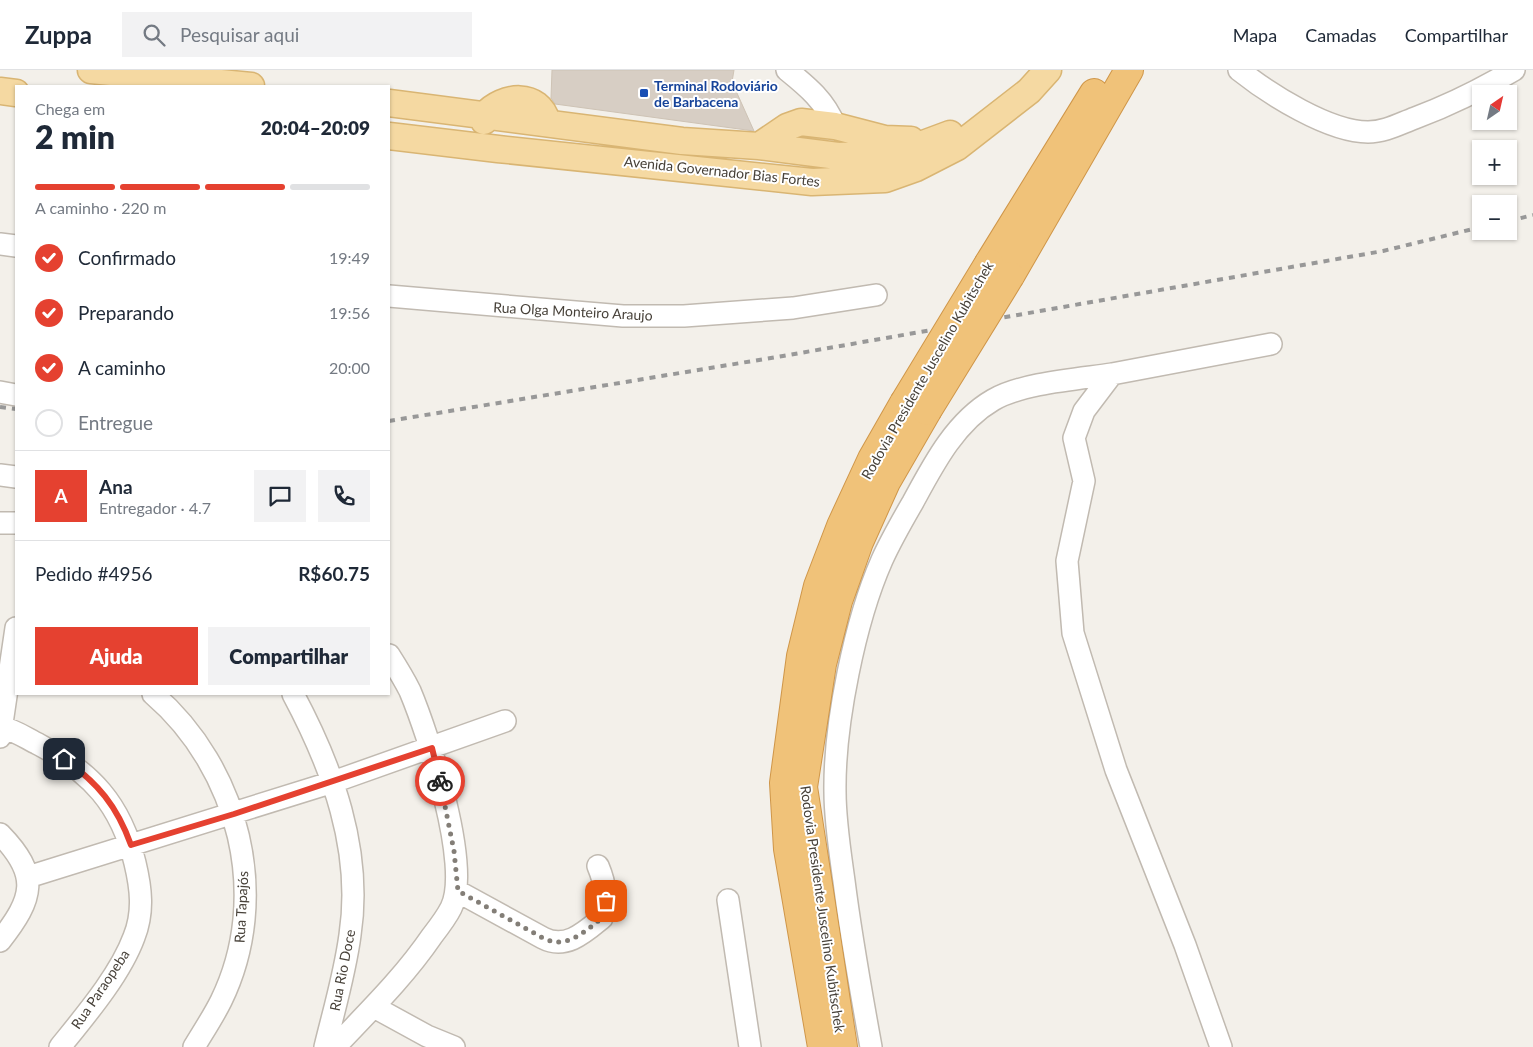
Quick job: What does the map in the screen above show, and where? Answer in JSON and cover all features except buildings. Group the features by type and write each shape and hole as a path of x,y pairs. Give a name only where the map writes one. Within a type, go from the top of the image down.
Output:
{"highway":[{"name":"Rodovia Presidente Juscelino Kubitschek","path":"999,270 1108,70"},
{"name":"Rodovia Presidente Juscelino Kubitschek","path":"822,1047 788,849 784,783 801,656 818,586 841,526 872,459 916,407 999,270 1129,70"},
{"name":"Rodovia Presidente Juscelino Kubitschek","path":"843,1047 803,787 822,664 838,601 860,542 916,407"}],"main road":[{"path":"91,70 220,79 247,85"},
{"name":"Avenida Governador Bias Fortes","path":"390,136 812,182 885,178 916,168 957,147 1030,91 1048,70"},
{"path":"0,91 15,93"},
{"name":"Avenida Governador Bias Fortes","path":"390,103 682,141 759,146 838,156 888,154 932,142 970,125 1030,91"},
{"path":"485,115 487,134 498,149"},
{"path":"759,146 787,127 801,122 835,126 885,139 932,142"},
{"path":"812,182 834,168 840,145 835,126"}],"street":[{"path":"787,70 810,88 828,109 835,126"},
{"path":"1239,70 1297,109 1347,129 1367,132 1384,130 1437,110 1514,70"},
{"path":"0,244 15,246"},
{"name":"Rua Olga Monteiro Araujo","path":"390,296 632,316 684,316 793,308 876,295"},
{"path":"871,1047 854,954 840,852 835,792 838,737 849,668 882,561 926,476 946,444 972,416 993,400 1018,390 1271,344"},
{"path":"1112,374 1084,411 1074,438 1084,481 1067,561 1073,634 1116,770 1185,945 1221,1047"},
{"path":"0,392 15,394"},
{"path":"0,474 15,477"},
{"path":"0,523 15,523"},
{"path":"0,622 15,622"},
{"path":"1,730 15,635"},
{"path":"334,1047 410,968 452,907 458,891 446,805 432,748 409,690 390,657"},
{"name":"Rua Tapajós","path":"154,695 183,724 208,757 234,814 244,869 242,931 237,956 222,1000 194,1047"},
{"name":"Rua Rio Doce","path":"293,695 314,732 333,782 346,824 352,881 350,934 325,1047"},
{"path":"28,877 333,782 432,748 505,720"},
{"name":"Rua Paraopeba","path":"1,730 52,751 95,784 121,819 131,845 142,890 140,911 134,937 113,975 60,1047"},
{"path":"0,834 23,860 28,877 27,892 23,906 0,941"},
{"path":"458,891 543,938 558,944 570,941 602,918 606,901 605,884 598,866"},
{"path":"728,900 750,1047"},
{"path":"374,1007 427,1036 454,1047"}],"railway":[{"path":"1517,219 1533,215"},
{"path":"390,421 783,356 1383,251 1472,229"},
{"path":"0,407 15,409"}],"way so far":[{"path":"440,781 454,851 458,891 543,938 558,944 570,941 588,930 602,918 606,901"}],"place":[{"name":"Terminal Rodoviário de Barbacena","path":"644,93"}],"route":[{"path":"64,759 95,784 107,798 121,819 131,845 234,814 432,748 440,781"}]}
